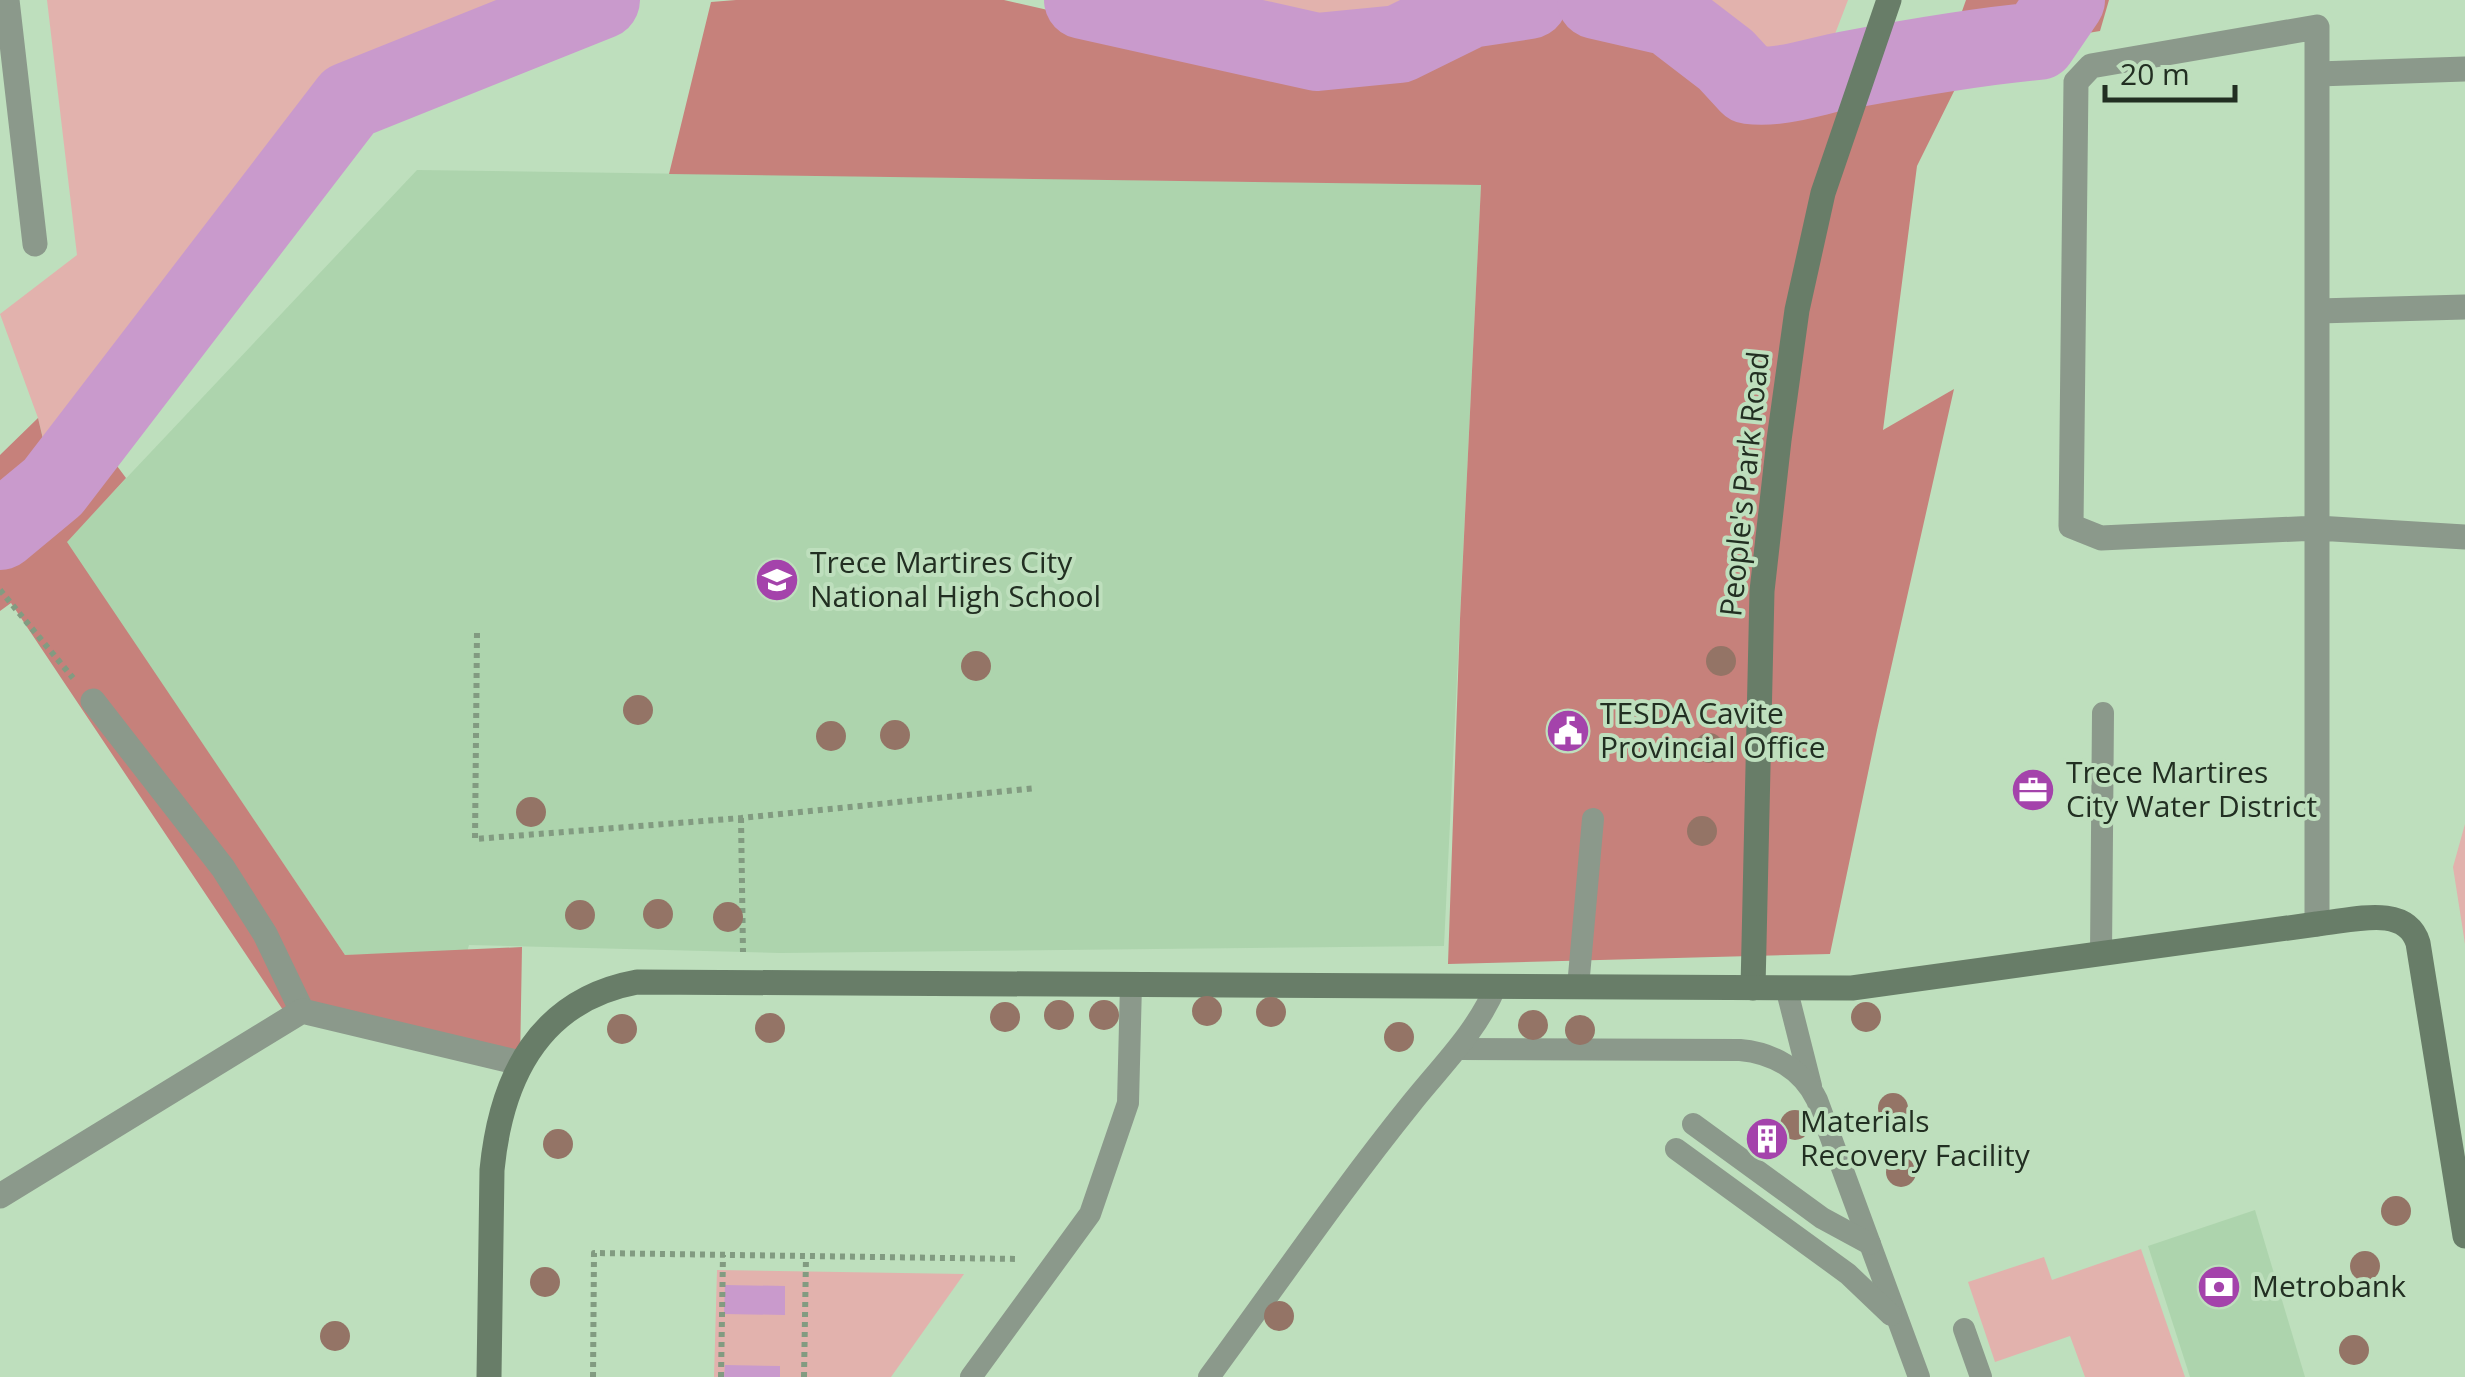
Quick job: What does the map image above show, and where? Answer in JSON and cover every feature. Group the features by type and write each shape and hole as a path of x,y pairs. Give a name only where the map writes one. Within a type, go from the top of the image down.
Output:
{"street":[{"path":"6,0 36,244"},
{"name":"People's Park Road","path":"1752,988 1762,591 1797,310 1823,192 1889,2"},
{"path":"2318,924 2317,528 2318,74 2317,28 2090,66 2076,82 2071,526 2102,538 2317,528 2465,537"},
{"path":"2318,74 2465,69"},
{"path":"2318,311 2465,307"},
{"path":"92,701 223,868 266,934 302,1011"},
{"path":"489,1377 495,1141 505,1098 520,1063 569,1008 604,989 637,982 1852,988 2318,924 2394,918 2403,920 2416,934 2465,1236"},
{"path":"0,1196 302,1011 520,1063"}],"lane":[{"path":"2101,954 2103,713"},
{"path":"1578,986 1593,819"},
{"path":"971,1377 1090,1214 1128,1102 1131,984"},
{"path":"1209,1377 1411,1104 1459,1049 1484,1014 1496,986"},
{"path":"1786,988 1813,1090 1918,1377"},
{"path":"1459,1049 1753,1051 1789,1066 1813,1090"},
{"path":"1693,1124 1822,1218 1870,1244"},
{"path":"1676,1149 1826,1259 1890,1312 1904,1338"},
{"path":"1822,1218 1826,1259"},
{"path":"1964,1329 1981,1377"}],"path":[{"path":"0,590 92,701"},
{"path":"476,633 475,839 741,818 1036,788"},
{"path":"741,818 744,981"},
{"path":"593,1377 594,1253 1056,1260"},
{"path":"721,1377 723,1256"},
{"path":"804,1377 806,1256"}],"shaded area":[{"path":"47,0 572,0 341,97 52,475 38,418 0,314 77,255"},
{"path":"1004,0 1312,70 1422,53 1495,18 1560,11 1633,22 1719,75 1766,110 1955,31 1966,0 2109,0 2100,31 2046,40 1964,71 1917,166 1883,430 1954,389 1830,954 1448,964 1481,185 669,174 711,2"},
{"path":"1140,0 1471,0 1394,36 1319,41"},
{"path":"1629,0 1848,0 1830,47 1771,79 1751,79 1672,9"},
{"name":"Trece Martires City National High School","path":"417,170 1481,185 1444,946 780,953 469,945 467,952 345,955 66,542"},
{"path":"38,418 51,473 88,427 126,478 67,542 345,955 522,947 520,1063 283,1010 11,603 0,611 0,455"},
{"path":"2465,824 2465,944 2453,867"},
{"name":"Metrobank","path":"2255,1210 2305,1377 2190,1377 2148,1246"},
{"path":"2141,1249 2185,1377 2085,1377 2070,1336 1995,1362 1968,1282 2044,1257 2052,1280"},
{"path":"717,1270 964,1274 891,1377 714,1377"},
{"path":"725,1285 785,1286 785,1315 724,1314"},
{"path":"725,1365 780,1366 780,1377 724,1377"}],"waterway":[{"path":"0,531 53,487 349,101 601,0"},
{"path":"1083,0 1317,52 1399,44 1470,9 1529,0"},
{"path":"1596,0 1670,17 1726,60 1749,85 1761,86 1942,53 2038,41 2066,0"}],"place":[{"name":"Trece Martires City National High School","path":"777,580"},
{"name":"TESDA Cavite Provincial Office","path":"1568,731"},
{"name":"Trece Martires City Water District","path":"2033,790"},
{"name":"Materials Recovery Facility","path":"1767,1139"},
{"name":"Metrobank","path":"2219,1287"}]}
